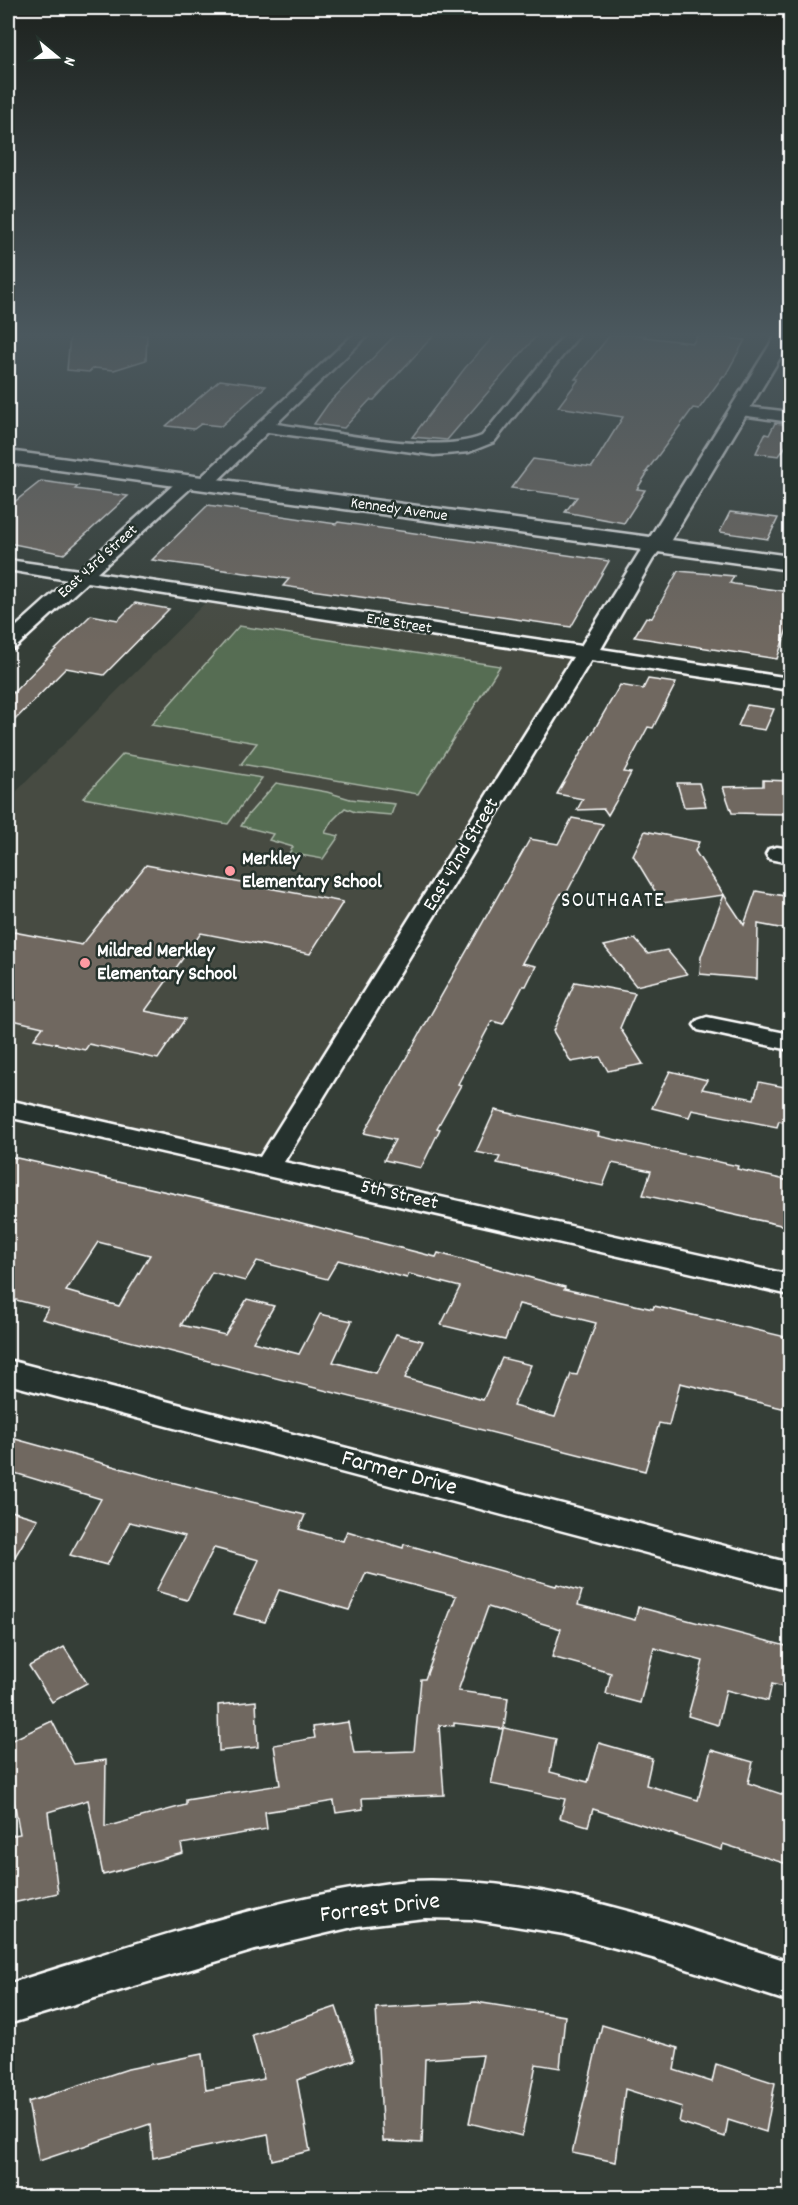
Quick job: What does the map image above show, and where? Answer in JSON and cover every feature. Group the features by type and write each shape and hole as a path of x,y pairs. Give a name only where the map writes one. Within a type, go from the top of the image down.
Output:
{"street":[{"name":"East 43rd Street","path":"8,644 82,576 251,438"},
{"path":"345,438 434,450 469,447 489,438"},
{"path":"655,545 666,532 724,438"},
{"name":"Kennedy Avenue","path":"8,457 790,563"},
{"name":"East 42nd Street","path":"268,1166 585,653 594,645 645,557 655,545"},
{"name":"Erie Street","path":"8,565 790,684"},
{"path":"707,1025 790,1042"},
{"name":"5th Street","path":"8,1109 790,1285"},
{"name":"Farmer Drive","path":"8,1372 790,1577"},
{"name":"Forrest Drive","path":"8,2004 224,1938 348,1908 425,1899 522,1906 617,1927 790,1982"}],"shaded area":[{"name":"Merkley Elementary School","path":"212,596 585,653 268,1166 8,1109 8,800"}],"green space":[{"path":"239,626 500,666 418,794 241,764 257,743 151,725"},
{"path":"123,754 262,778 228,824 83,798"},
{"path":"276,783 327,792 350,799 395,804 391,815 355,812 345,808 331,822 325,833 339,836 323,859 289,853 293,847 269,840 273,834 241,826"}],"building":[{"path":"422,438 449,438 447,440"},
{"path":"610,438 671,438 646,472 648,472 637,489 645,490 624,523 565,512 577,497 511,488 533,459 592,467"},
{"path":"763,438 790,438 779,456 756,453"},
{"path":"41,481 78,486 75,489 128,496 64,554 8,543 8,507"},
{"path":"208,505 609,561 571,627 283,586 289,579 152,560"},
{"path":"730,512 778,518 768,539 720,532"},
{"path":"678,571 734,576 730,583 790,592 790,620 777,659 634,637 646,617 652,618"},
{"path":"135,603 169,609 104,675 66,668 8,727 8,698 52,653 91,615 118,620"},
{"path":"648,679 676,683 653,728 648,727 624,772 631,773 615,803 608,815 604,809 577,810 583,799 557,794 620,685 643,689"},
{"path":"747,705 774,709 765,730 738,726"},
{"path":"763,780 790,781 790,814 732,813 723,787 763,786"},
{"path":"677,783 699,783 706,806 684,807"},
{"path":"572,818 603,824 566,894 561,893 522,963 536,966 526,986 523,986 503,1024 492,1021 458,1084 461,1085 437,1128 440,1129 421,1168 384,1160 395,1140 364,1133 530,839 558,844"},
{"path":"645,831 699,842 695,851 724,895 662,903 633,855"},
{"name":"Mildred Merkley Elementary School","path":"146,865 343,902 310,954 201,933 145,1011 185,1019 158,1059 89,1044 85,1050 34,1039 43,1027 8,1019 8,931 82,945"},
{"path":"756,891 790,897 790,930 758,924 757,979 700,974 701,957 724,895 744,925"},
{"path":"635,939 648,954 667,950 687,974 636,986 604,946"},
{"path":"575,982 635,993 620,1028 643,1064 608,1071 600,1057 571,1062 553,1031"},
{"path":"670,1071 707,1080 702,1089 754,1099 759,1082 790,1088 790,1124 779,1121 777,1127 692,1110 689,1117 652,1108"},
{"path":"495,1110 599,1133 598,1136 738,1166 737,1169 790,1181 790,1227 643,1195 651,1171 612,1163 603,1186 497,1163 500,1157 476,1152"},
{"path":"8,1156 278,1217 436,1257 438,1253 565,1287 564,1289 653,1309 654,1306 790,1338 790,1410 680,1383 669,1425 659,1423 645,1471 42,1319 48,1308 8,1298","holes":["98,1242 150,1255 119,1306 66,1291","338,1260 407,1278 409,1274 460,1287 441,1325 505,1340 519,1304 596,1323 577,1375 571,1374 555,1417 513,1406 531,1365 502,1358 483,1400 405,1378 423,1341 396,1334 376,1373 333,1362 352,1321 320,1314 299,1354 253,1342 274,1306 247,1299 225,1335 181,1325 212,1272 245,1281 257,1261 327,1279"]},
{"path":"8,1437 163,1480 305,1515 299,1529 343,1541 347,1531 403,1548 404,1544 556,1586 557,1584 582,1591 578,1605 635,1620 638,1607 790,1647 790,1689 772,1684 768,1701 726,1690 718,1725 688,1716 703,1661 654,1648 640,1703 606,1694 611,1673 552,1657 561,1629 488,1607 458,1691 508,1698 504,1728 556,1739 550,1772 588,1782 599,1743 652,1758 646,1785 698,1800 711,1750 753,1762 748,1783 790,1797 790,1865 723,1844 722,1850 593,1809 588,1826 560,1818 565,1799 491,1784 503,1729 454,1723 454,1726 439,1725 444,1795 362,1798 363,1809 336,1813 334,1801 265,1812 267,1829 181,1844 183,1853 103,1875 88,1800 48,1812 58,1893 8,1904 8,1836 20,1834 8,1768 8,1742 52,1721 74,1764 106,1760 105,1827 186,1805 186,1800 280,1785 274,1745 315,1738 313,1727 348,1722 354,1753 414,1751 421,1679 425,1679 456,1596 366,1573 349,1610 279,1590 265,1622 234,1614 259,1560 214,1548 187,1600 156,1591 185,1536 130,1522 107,1565 70,1555 101,1499 8,1471"},
{"path":"8,1510 38,1519 8,1568"},
{"path":"64,1647 87,1683 52,1702 29,1666"},
{"path":"256,1701 258,1747 219,1751 218,1705"},
{"path":"476,2002 565,2016 560,2068 536,2064 522,2136 469,2123 483,2055 425,2059 422,2143 383,2141 376,2008"},
{"path":"336,2007 354,2060 297,2080 310,2151 272,2160 268,2134 153,2158 150,2124 39,2161 28,2102 128,2069 202,2054 206,2090 264,2079 252,2035"},
{"path":"602,2025 678,2048 674,2070 712,2082 716,2064 775,2083 766,2132 728,2120 725,2137 679,2122 682,2107 625,2089 616,2162 572,2153"}],"place":[{"name":"Merkley Elementary School","path":"230,871"},
{"name":"Mildred Merkley Elementary School","path":"85,963"}],"district":[{"name":"SOUTHGATE","path":"613,902"}]}
